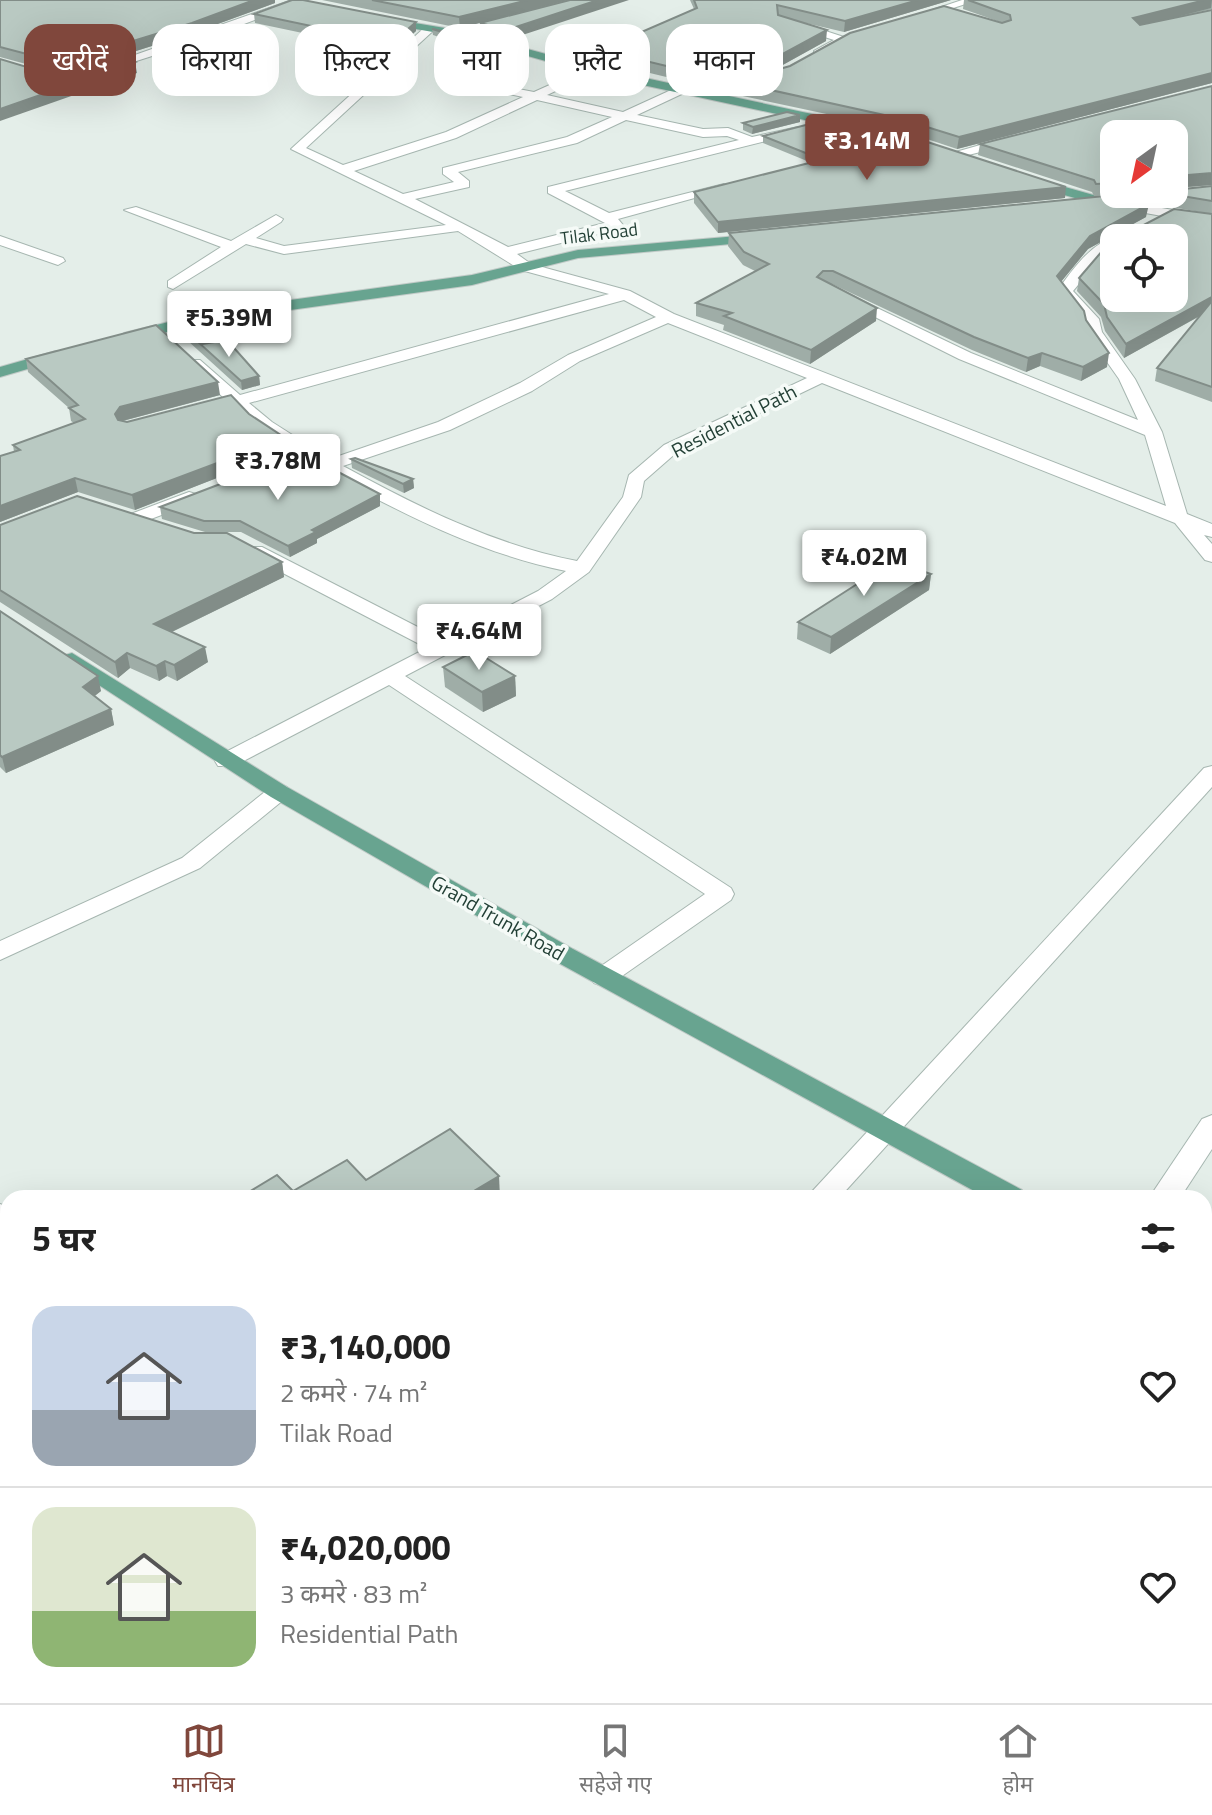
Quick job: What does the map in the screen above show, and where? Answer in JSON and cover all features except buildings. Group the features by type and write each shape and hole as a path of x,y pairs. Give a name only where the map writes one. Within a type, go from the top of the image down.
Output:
{"main road":[{"path":"368,18 434,31"},
{"path":"717,96 909,141 981,165"},
{"path":"1024,179 1100,201"},
{"path":"1188,193 1212,191"},
{"path":"1058,207 1100,202"},
{"name":"Tilak Road","path":"115,340 217,315 472,280 578,254 781,236"},
{"path":"0,372 72,352"},
{"name":"Grand Trunk Road","path":"57,649 226,761 279,792 603,977 997,1190"}],"street":[{"path":"913,18 973,0"},
{"path":"136,58 296,2"},
{"path":"942,9 968,18"},
{"path":"496,24 517,19"},
{"path":"782,20 844,39"},
{"path":"428,30 297,149 460,227 506,252 526,267 625,294 668,317 1178,515 1212,531"},
{"path":"805,59 858,35"},
{"path":"342,170 451,135 545,90"},
{"path":"529,94 703,133 728,132 752,141"},
{"path":"399,199 464,184 448,171 572,140 666,96"},
{"path":"506,252 616,225 553,190 831,121"},
{"path":"952,155 1028,136"},
{"path":"878,148 909,141"},
{"path":"607,218 743,183"},
{"path":"1140,208 1212,221"},
{"path":"131,210 240,244 284,250 460,227"},
{"path":"1150,224 1170,213"},
{"path":"173,284 276,219"},
{"path":"0,240 58,261"},
{"path":"1100,250 1065,291 1093,322 1094,332 1127,379 1153,432 1178,515 1212,556"},
{"path":"827,290 965,356 1153,432"},
{"path":"185,414 625,294"},
{"path":"285,479 330,467 444,426 526,387 574,358 668,317"},
{"path":"159,327 200,369 266,426 330,467 410,510 536,559 582,568"},
{"name":"Residential Path","path":"226,761 545,595 582,568 632,497 635,479 670,449 822,377"},
{"path":"163,527 128,517 203,493"},
{"path":"233,539 444,649"},
{"path":"392,677 722,894 603,977"},
{"path":"829,1190 1212,773"},
{"path":"0,951 191,863 279,792"},
{"path":"1169,1190 1212,1126"}]}
